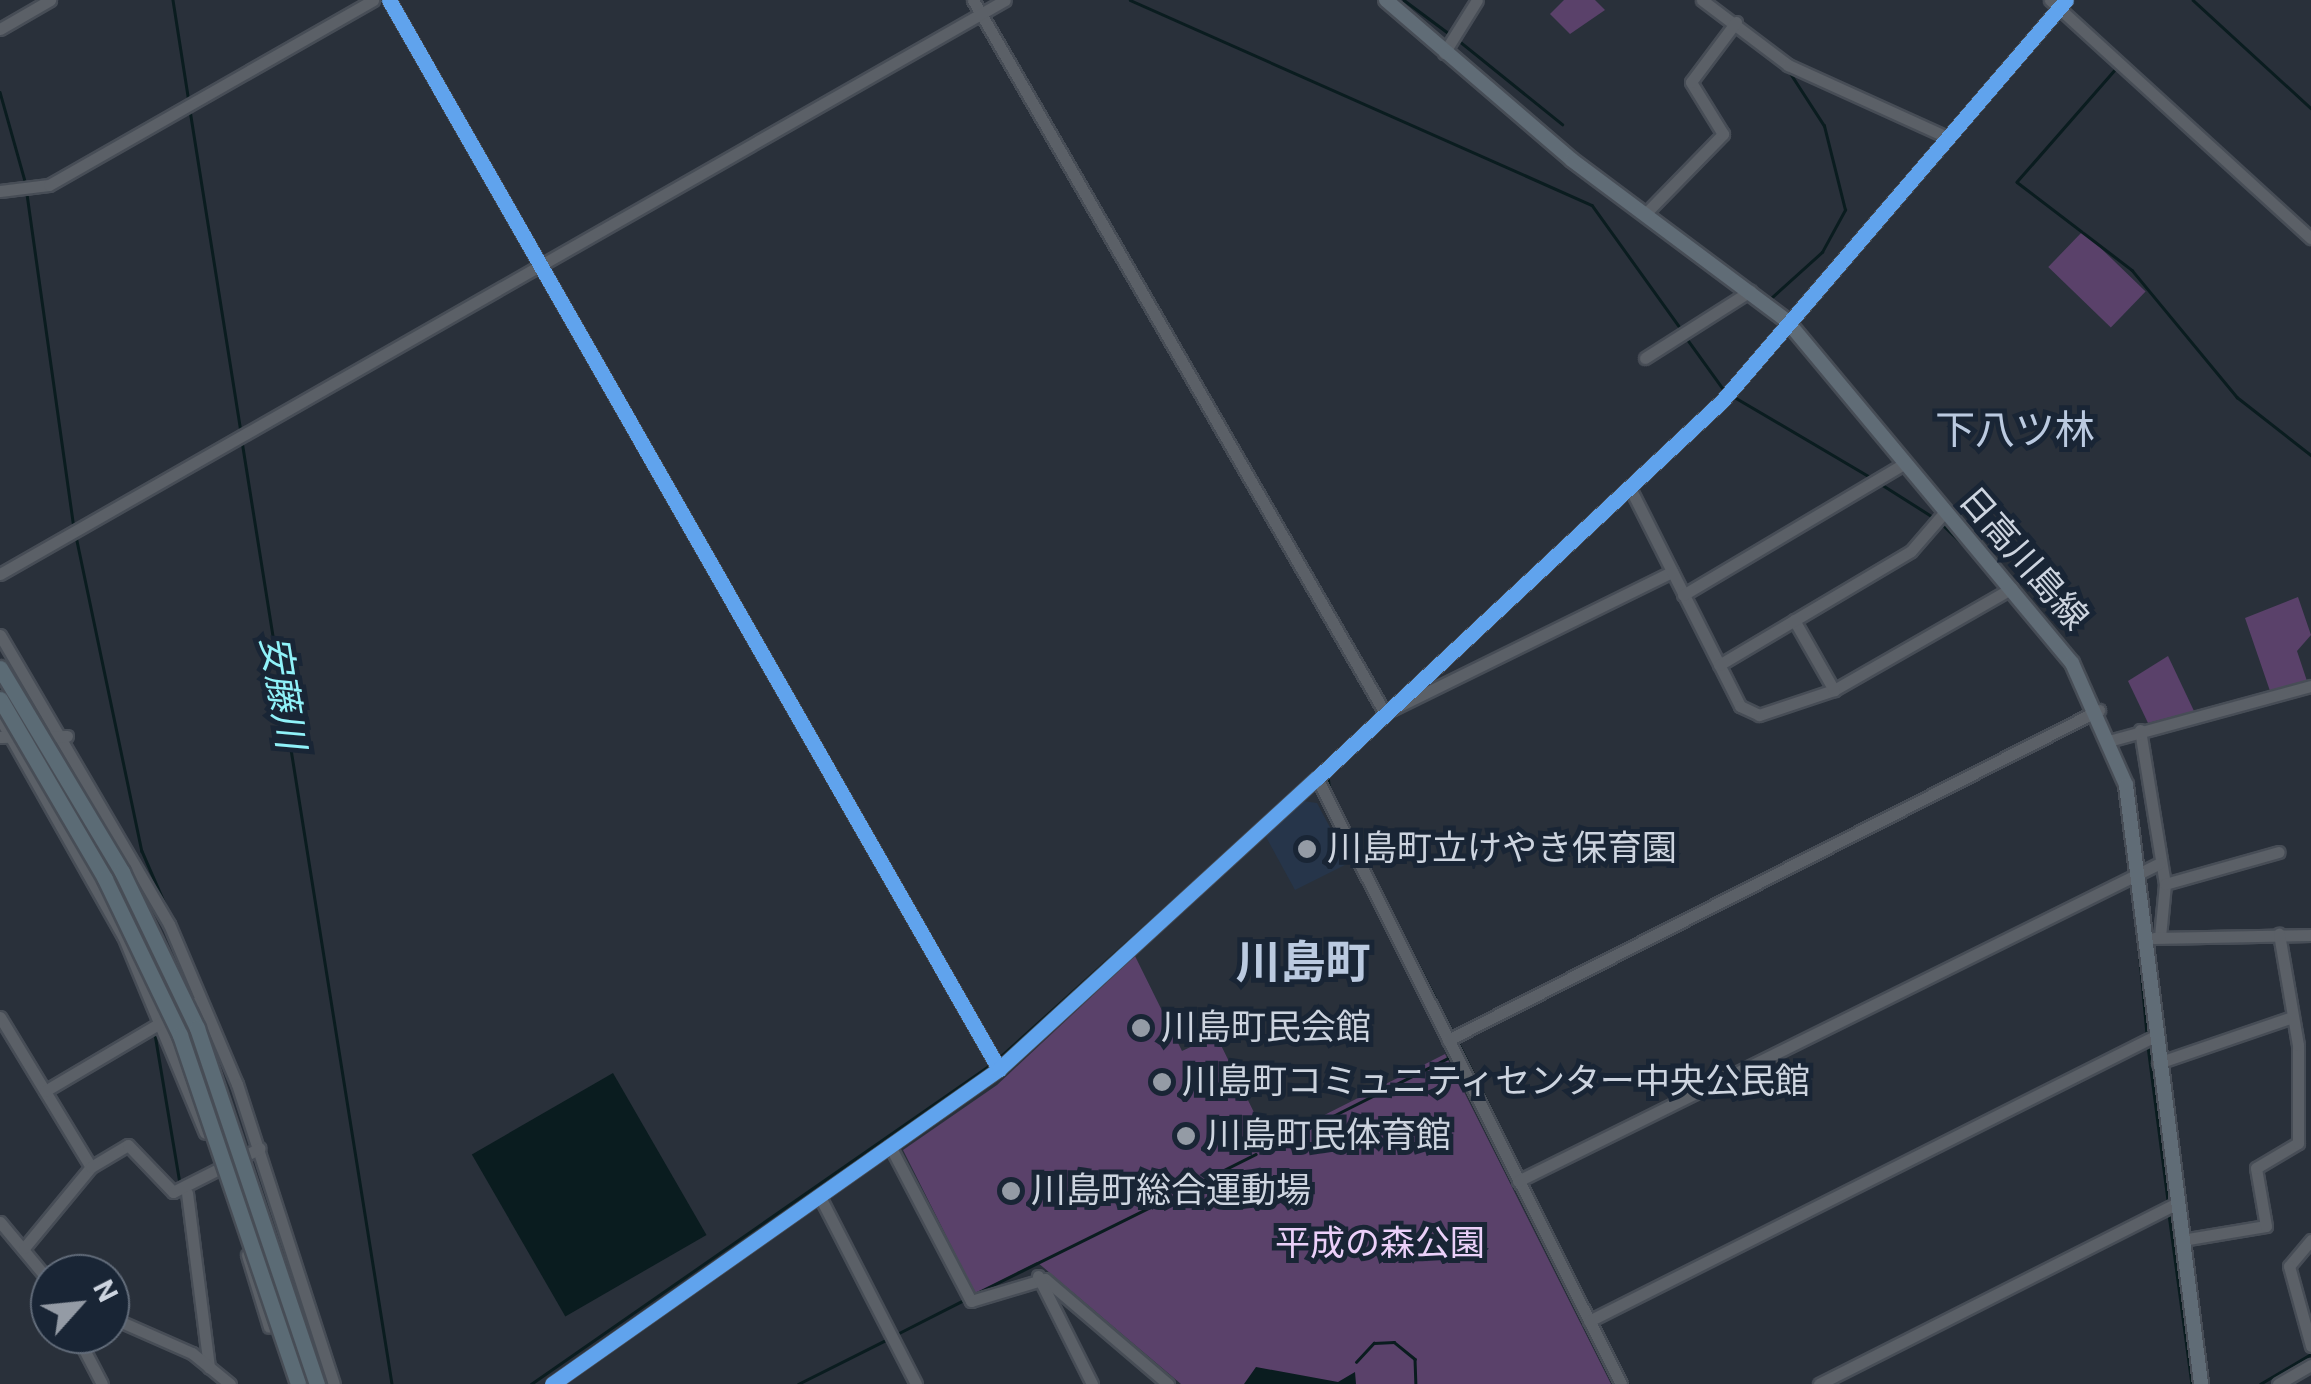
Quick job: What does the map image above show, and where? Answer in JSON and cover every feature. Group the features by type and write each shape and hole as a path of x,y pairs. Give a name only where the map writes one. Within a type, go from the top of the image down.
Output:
{"highway":[{"path":"0,668 114,856 197,1028 317,1384"},
{"path":"0,699 97,863 180,1035 298,1384"}],"main road":[{"name":"日高川島線","path":"1386,0 1444,52 1645,214 1787,321 1905,462 1942,514 2012,588 2100,710 2126,792 2153,938 2155,1036 2201,1384"}],"street":[{"path":"0,28 50,0"},
{"path":"0,191 48,185 373,0"},
{"path":"389,0 999,1068"},
{"path":"973,0 1384,714"},
{"path":"0,574 1004,0"},
{"path":"1444,52 1477,0"},
{"path":"1702,0 1788,65 1947,138"},
{"path":"559,1382 999,1068 1631,490 1787,321 1947,138 2058,3 2311,238"},
{"path":"1645,214 1723,134 1691,76 1736,22"},
{"path":"1645,358 1750,291"},
{"path":"1683,595 1905,462"},
{"path":"1631,490 1740,706 1759,715 1834,690 2012,588"},
{"path":"1719,665 1912,551 1942,514"},
{"path":"1384,714 1672,572"},
{"path":"1794,620 1834,690"},
{"path":"0,634 67,736 202,998 260,1148 334,1384"},
{"path":"2112,740 2311,686"},
{"path":"1448,1040 2100,710"},
{"path":"0,718 6,737 162,1024 220,1174 269,1327"},
{"path":"2140,730 2165,884 2153,938 2311,935"},
{"path":"6,737 67,736"},
{"path":"1317,778 1621,1384"},
{"path":"2126,792 2147,788"},
{"path":"2165,884 2279,852"},
{"path":"1518,1181 2138,868 2160,863"},
{"path":"2182,1240 2266,1226 2256,1168 2292,1152 2300,1134 2292,1017 2278,934"},
{"path":"45,1091 202,998"},
{"path":"0,1017 91,1166"},
{"path":"2158,1063 2292,1017"},
{"path":"1589,1321 2155,1036"},
{"path":"24,1248 91,1166 128,1144 173,1192 187,1192 260,1148"},
{"path":"890,1146 971,1301 1038,1276"},
{"path":"187,1192 209,1368"},
{"path":"820,1196 916,1384"},
{"path":"1819,1384 2177,1204"},
{"path":"0,1222 30,1256"},
{"path":"2311,1240 2288,1266 2311,1346"},
{"path":"1038,1276 1092,1384"},
{"path":"1038,1276 1168,1384"},
{"path":"130,1327 209,1368 230,1384"},
{"path":"86,1354 102,1384"},
{"path":"2278,1384 2311,1364"}],"shaded area":[{"name":"川島町立けやき保育園","path":"1303,801 1317,803 1349,863 1295,890 1265,835"},
{"path":"613,1073 706,1235 565,1316 472,1154"},
{"path":"1256,1367 1338,1382 1355,1372 1356,1384 1244,1384"}],"green space":[{"path":"1564,0 1595,0 1605,10 1570,34 1550,14"},
{"path":"2083,231 2146,291 2111,327 2048,267"},
{"path":"2298,597 2311,635 2297,651 2307,681 2270,691 2245,618"},
{"path":"2168,656 2194,711 2148,723 2128,681"},
{"name":"平成の森公園","path":"1135,956 1182,1051 1216,1035 1269,1143 1445,1054 1611,1384 1181,1384 1037,1262 975,1293 903,1150 997,1085"}],"waterway":[{"name":"安藤川","path":"173,0 189,102"},
{"path":"1130,0 1592,205 1681,329"},
{"path":"1404,0 1451,35"},
{"path":"2193,0 2311,108"},
{"path":"1458,40 1562,124"},
{"path":"2116,69 2017,182 2132,270 2237,397 2311,455"},
{"path":"1770,299 1822,252 1845,210 1824,126 1789,72"},
{"path":"0,92 25,181"},
{"name":"安藤川","path":"190,110 241,433"},
{"path":"27,194 74,528"},
{"path":"1685,336 1724,390"},
{"path":"1731,395 1870,477"},
{"name":"安藤川","path":"242,441 392,1384"},
{"path":"1881,484 1933,517"},
{"path":"1940,522 1970,551"},
{"path":"76,536 142,851 179,936"},
{"path":"2058,657 2070,675"},
{"path":"1282,803 1327,763"},
{"path":"1328,776 1330,793"},
{"path":"2116,778 2120,794"},
{"path":"1339,809 1453,1033"},
{"path":"1000,1057 1235,845"},
{"path":"2137,926 2147,1033"},
{"path":"155,1034 180,1184"},
{"path":"1457,1040 1522,1172"},
{"path":"2148,1046 2168,1201"},
{"path":"1321,1122 1452,1056"},
{"path":"531,1384 990,1065"},
{"path":"1268,1148 1309,1128"},
{"path":"1184,1190 1256,1154"},
{"path":"1528,1184 1593,1315"},
{"path":"977,1293 1168,1198"},
{"path":"2169,1214 2192,1384"},
{"path":"897,1334 966,1299"},
{"path":"1597,1322 1628,1384"},
{"path":"798,1384 886,1340"},
{"path":"1356,1362 1374,1343 1394,1342 1415,1359 1416,1384"},
{"path":"2260,1384 2311,1354"}],"cycle path":[{"path":"389,0 999,1069"},
{"path":"552,1384 999,1069 1722,401 2066,0"}],"place":[{"name":"川島町立けやき保育園","path":"1307,849"},
{"name":"川島町民会館","path":"1141,1028"},
{"name":"川島町コミュニティセンター中央公民館","path":"1162,1082"},
{"name":"川島町民体育館","path":"1186,1136"},
{"name":"川島町総合運動場","path":"1011,1191"}],"district":[{"name":"下八ツ林","path":"2015,431"},
{"name":"川島町","path":"1303,963"}]}
